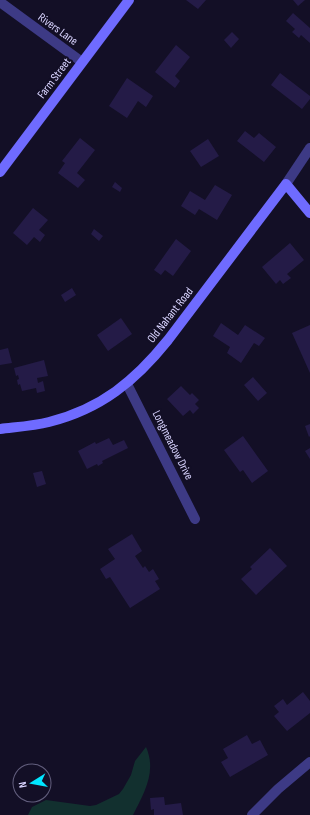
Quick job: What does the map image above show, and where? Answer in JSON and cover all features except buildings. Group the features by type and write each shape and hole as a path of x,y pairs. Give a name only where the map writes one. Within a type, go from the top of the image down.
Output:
{"street":[{"name":"Farm Street","path":"0,172 129,0"},
{"name":"Rivers Lane","path":"0,2 82,62"},
{"name":"Old Nahant Road","path":"0,429 34,425 68,416 100,402 127,384 148,364 168,340 286,184 310,148"},
{"path":"286,184 310,212"},
{"name":"Longmeadow Drive","path":"127,384 195,518"},
{"path":"252,815 278,789 310,762"}],"green space":[{"path":"146,747 149,756 150,774 145,790 133,815 28,815 32,807 40,803 52,803 52,801 90,806 96,805 119,794 131,775 135,761"}]}
